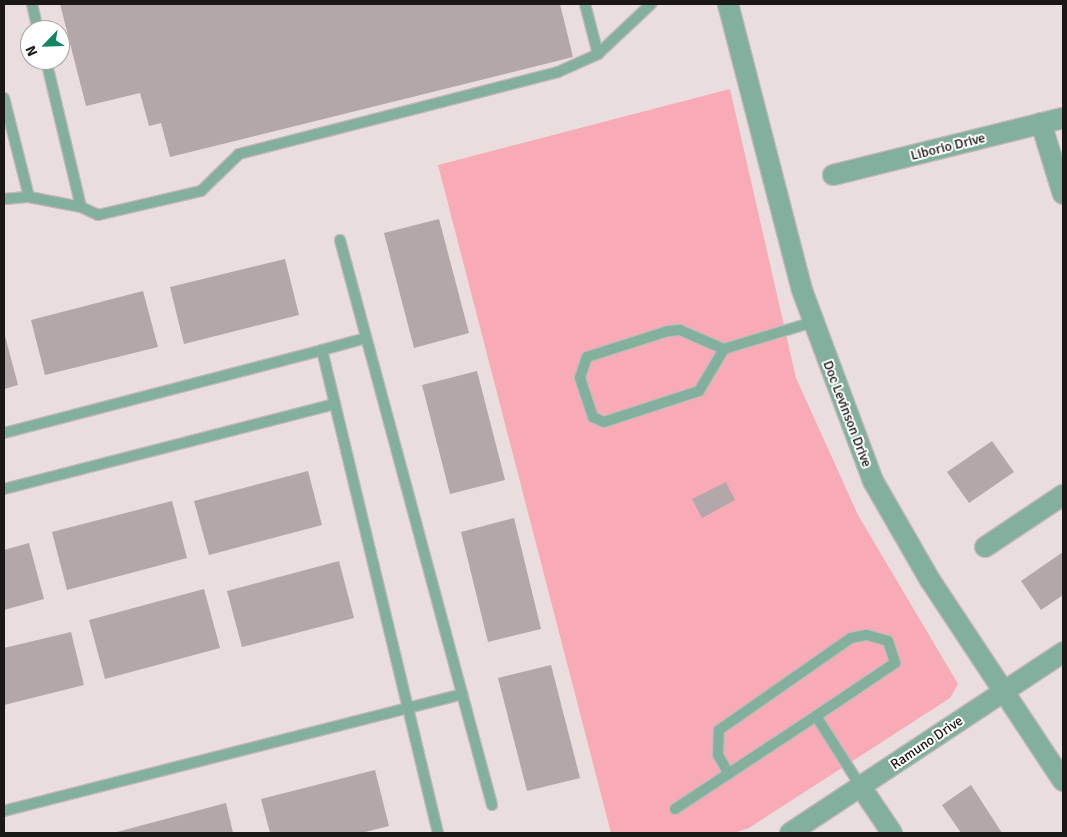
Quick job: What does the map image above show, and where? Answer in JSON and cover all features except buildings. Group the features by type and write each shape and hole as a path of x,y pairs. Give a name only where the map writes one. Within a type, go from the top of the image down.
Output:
{"street":[{"name":"Doc Levinson Drive","path":"728,4 813,322 873,481 930,580 1063,782"},
{"name":"Liborio Drive","path":"833,175 1063,118"},
{"path":"1041,123 1063,194"},
{"path":"985,547 1063,495"},
{"name":"Ramuno Drive","path":"790,833 1063,652"},
{"path":"861,787 892,833"}],"lane":[{"path":"32,4 36,20"},
{"path":"585,4 598,54"},
{"path":"4,199 29,197 81,207 98,215 201,191 239,154 558,72 598,54 649,4"},
{"path":"48,70 81,207"},
{"path":"4,98 29,197"},
{"path":"340,240 492,805"},
{"path":"724,349 699,391 604,422 593,417 580,378 587,357 680,330 724,349 813,322"},
{"path":"4,432 366,338"},
{"path":"322,350 438,833"},
{"path":"4,490 335,404"},
{"path":"675,809 729,774 895,663 888,641 867,635 851,638 719,730 718,756 729,774"},
{"path":"4,811 407,705 462,694"},
{"path":"816,716 861,787"}],"shaded area":[{"path":"730,89 796,378 858,515 958,684 950,698 749,828 734,833 611,833 438,165"}]}
